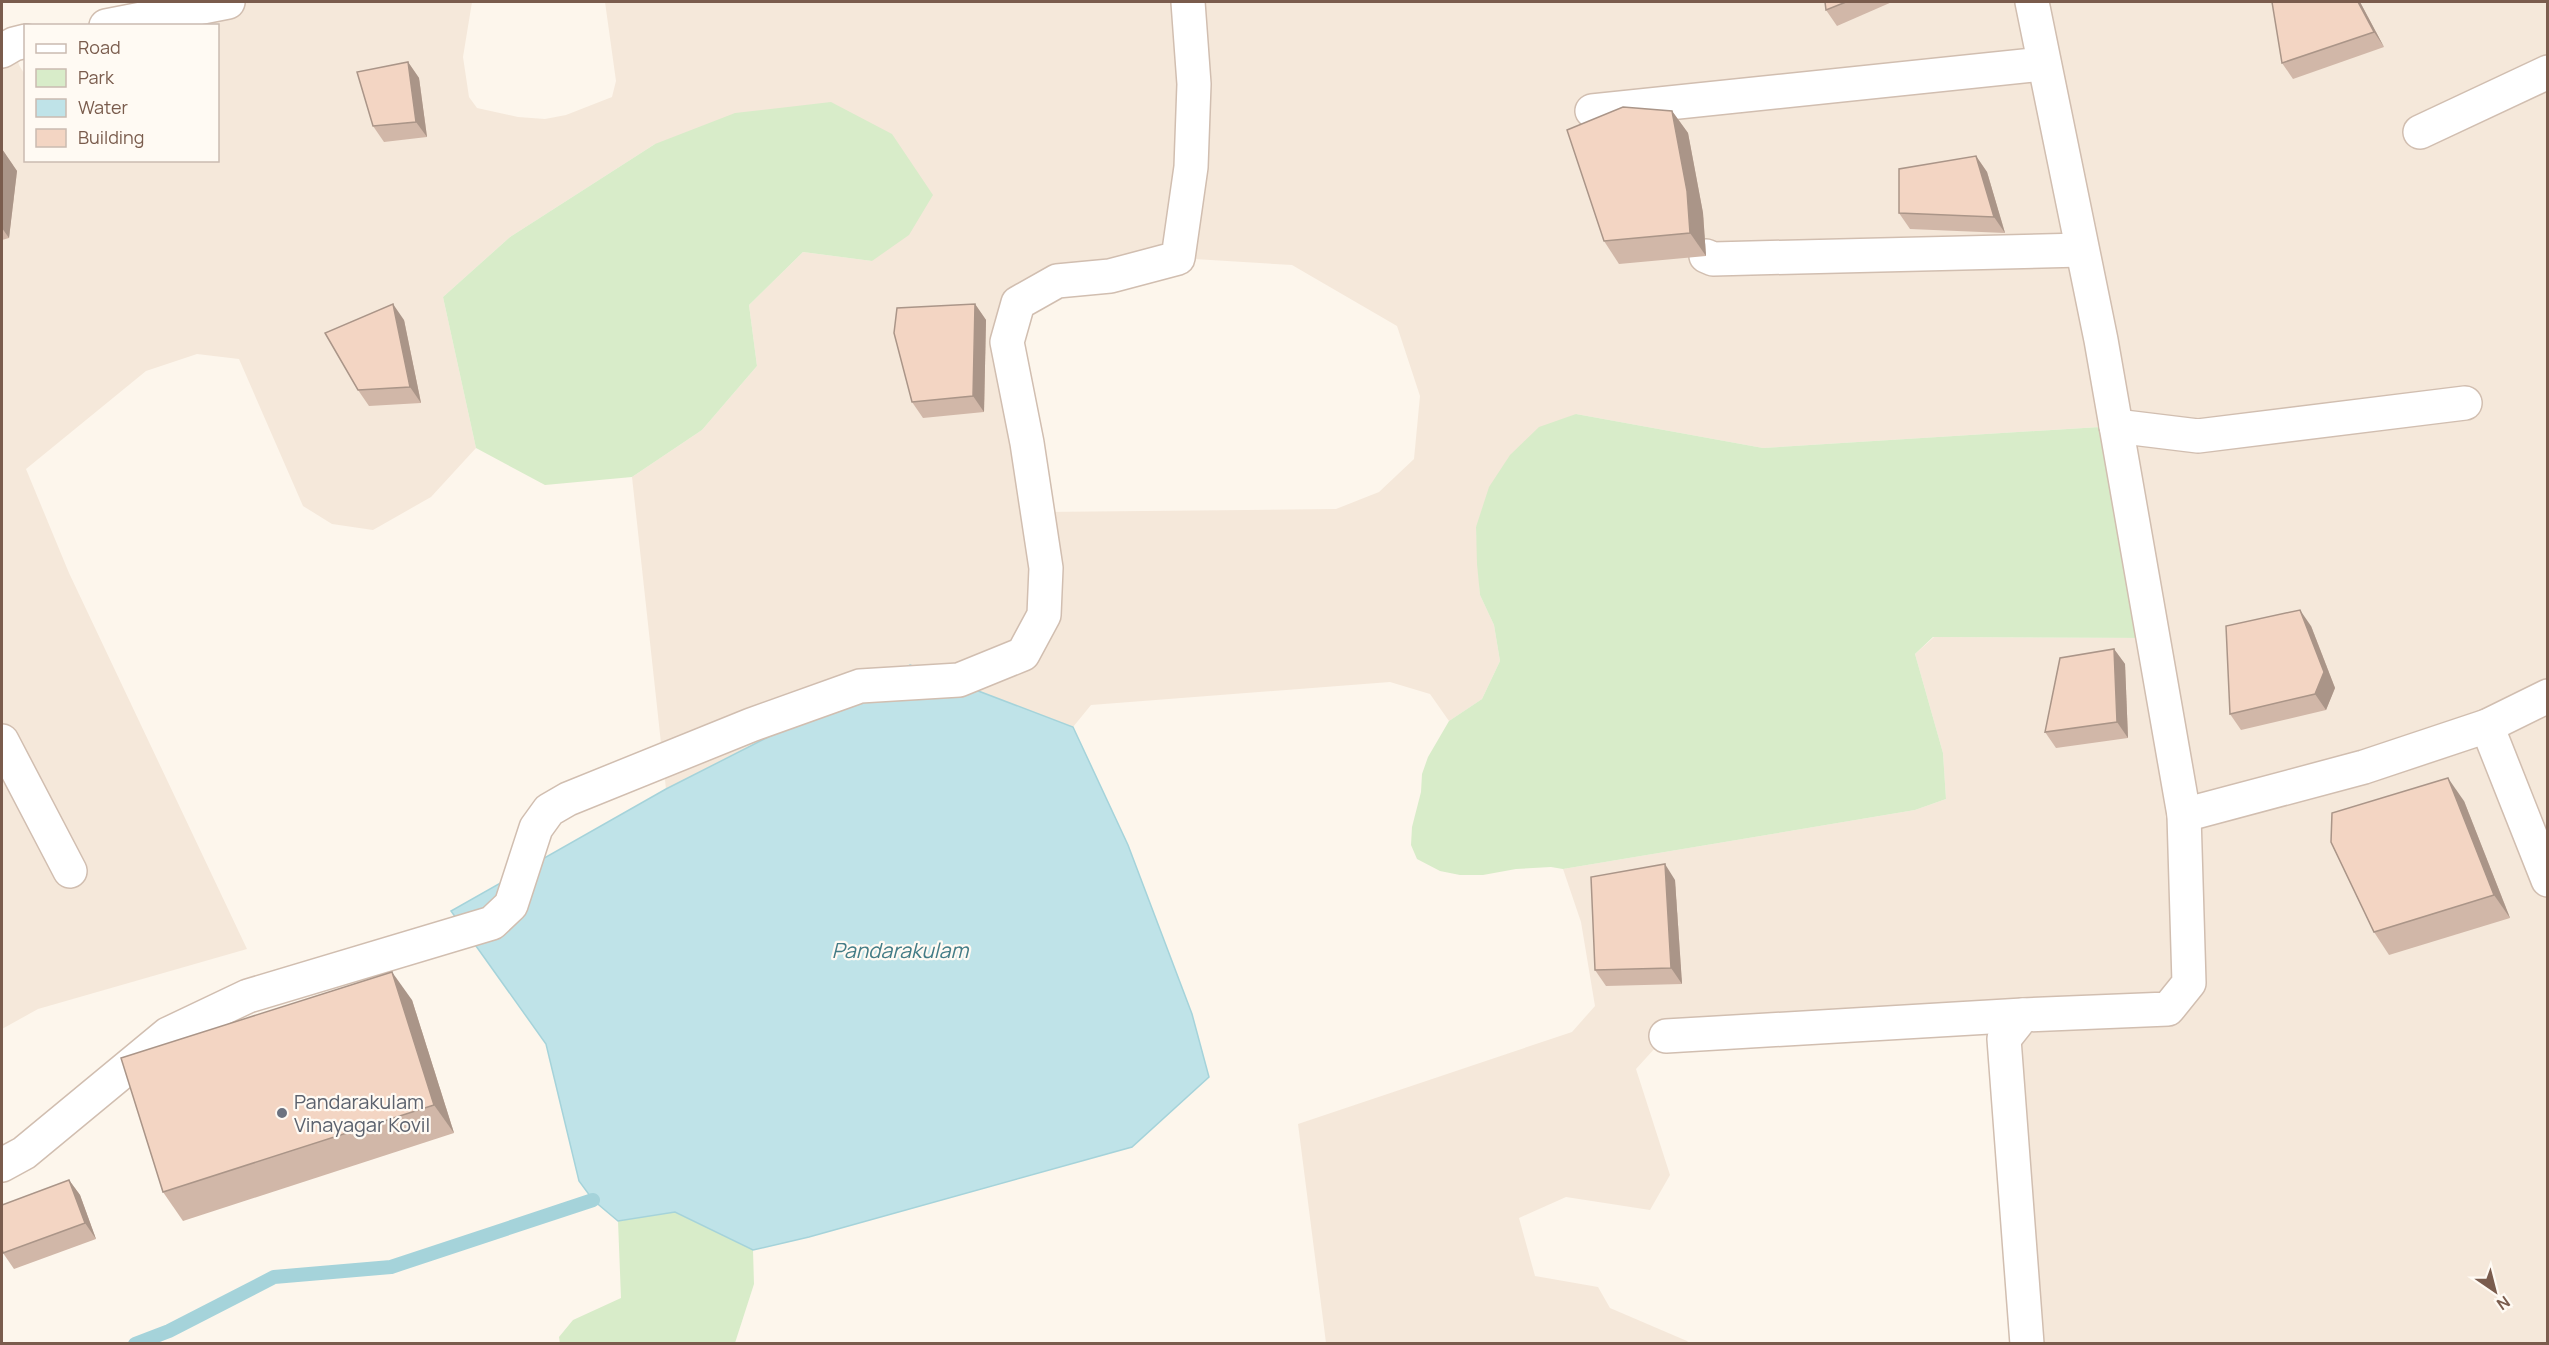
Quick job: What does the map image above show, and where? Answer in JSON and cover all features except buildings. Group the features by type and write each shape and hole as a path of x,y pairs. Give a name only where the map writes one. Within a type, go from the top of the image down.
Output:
{"street":[{"path":"116,24 228,2"},
{"path":"2,1166 24,1153 168,1034 248,996 492,923 511,905 536,828 549,810 568,799 751,726 860,687 959,680 1023,654 1044,615 1046,568 1027,443 1007,342 1018,303 1057,281 1110,276 1178,258 1191,167 1194,84 1188,2"},
{"path":"1666,1036 2168,1009 2189,983 2184,815 2116,426 2032,2"},
{"path":"2,51 14,44 24,42"},
{"path":"1592,111 2043,64"},
{"path":"2420,132 2547,72"},
{"path":"1706,256 1713,259 2082,250"},
{"path":"2116,426 2198,436 2465,404"},
{"path":"2184,815 2364,767 2487,726 2547,696"},
{"path":"2487,726 2547,880"},
{"path":"2,741 70,871"},
{"path":"2023,1015 2004,1039 2027,1344"}],"shaded area":[{"path":"228,2 472,2 463,57 469,97 477,108 518,117 545,119 566,115 612,97 616,81 605,2 2547,2 2547,1343 2027,1343 2011,1116 2021,1017 1666,1036 1636,1069 1670,1175 1650,1210 1566,1197 1519,1218 1535,1276 1598,1287 1610,1308 1689,1343 1326,1343 1298,1124 1572,1032 1595,1006 1581,922 1563,869 1915,810 1946,799 1943,753 1915,654 1934,637 2152,638 2115,426 1763,448 1576,414 1476,527 1480,595 1494,625 1500,661 1482,699 1449,721 1430,694 1390,682 1091,705 1073,727 910,665 666,789 632,477 702,430 757,366 749,305 803,252 872,261 655,144 510,237 443,297 476,448 431,497 373,530 332,524 303,506 239,359 197,354 146,371 26,469 69,573 247,949 38,1009 2,1029 2,51 14,44 19,65 24,73 24,162 219,162 219,24 111,24","holes":["1178,258 1292,265 1397,326 1420,396 1414,459 1379,492 1336,509 1043,512 1018,304"]}],"green space":[{"path":"831,102 892,134 933,195 909,235 872,261 803,252 749,305 757,366 702,430 632,477 545,485 476,448 443,297 510,237 655,144 735,113"},
{"path":"1576,414 1763,448 2116,426 2152,638 1933,637 1915,654 1943,753 1946,799 1915,810 1563,869 1551,867 1516,869 1483,875 1460,875 1440,871 1417,859 1411,845 1422,774 1428,757 1449,721 1482,699 1500,661 1494,625 1480,595 1476,527 1489,487 1510,455 1539,427"},
{"path":"675,1212 753,1250 754,1284 735,1343 560,1344 559,1337 573,1320 621,1298 618,1221"}],"water":[{"name":"Pandarakulam","path":"910,665 1073,727 1128,845 1192,1014 1209,1077 1132,1147 809,1237 753,1250 675,1212 618,1221 593,1200 579,1181 546,1044 451,911 666,789"}],"waterway":[{"path":"135,1344 169,1331 274,1277 391,1267 593,1200"}],"place":[{"name":"Pandarakulam Vinayagar Kovil","path":"282,1113"}]}
